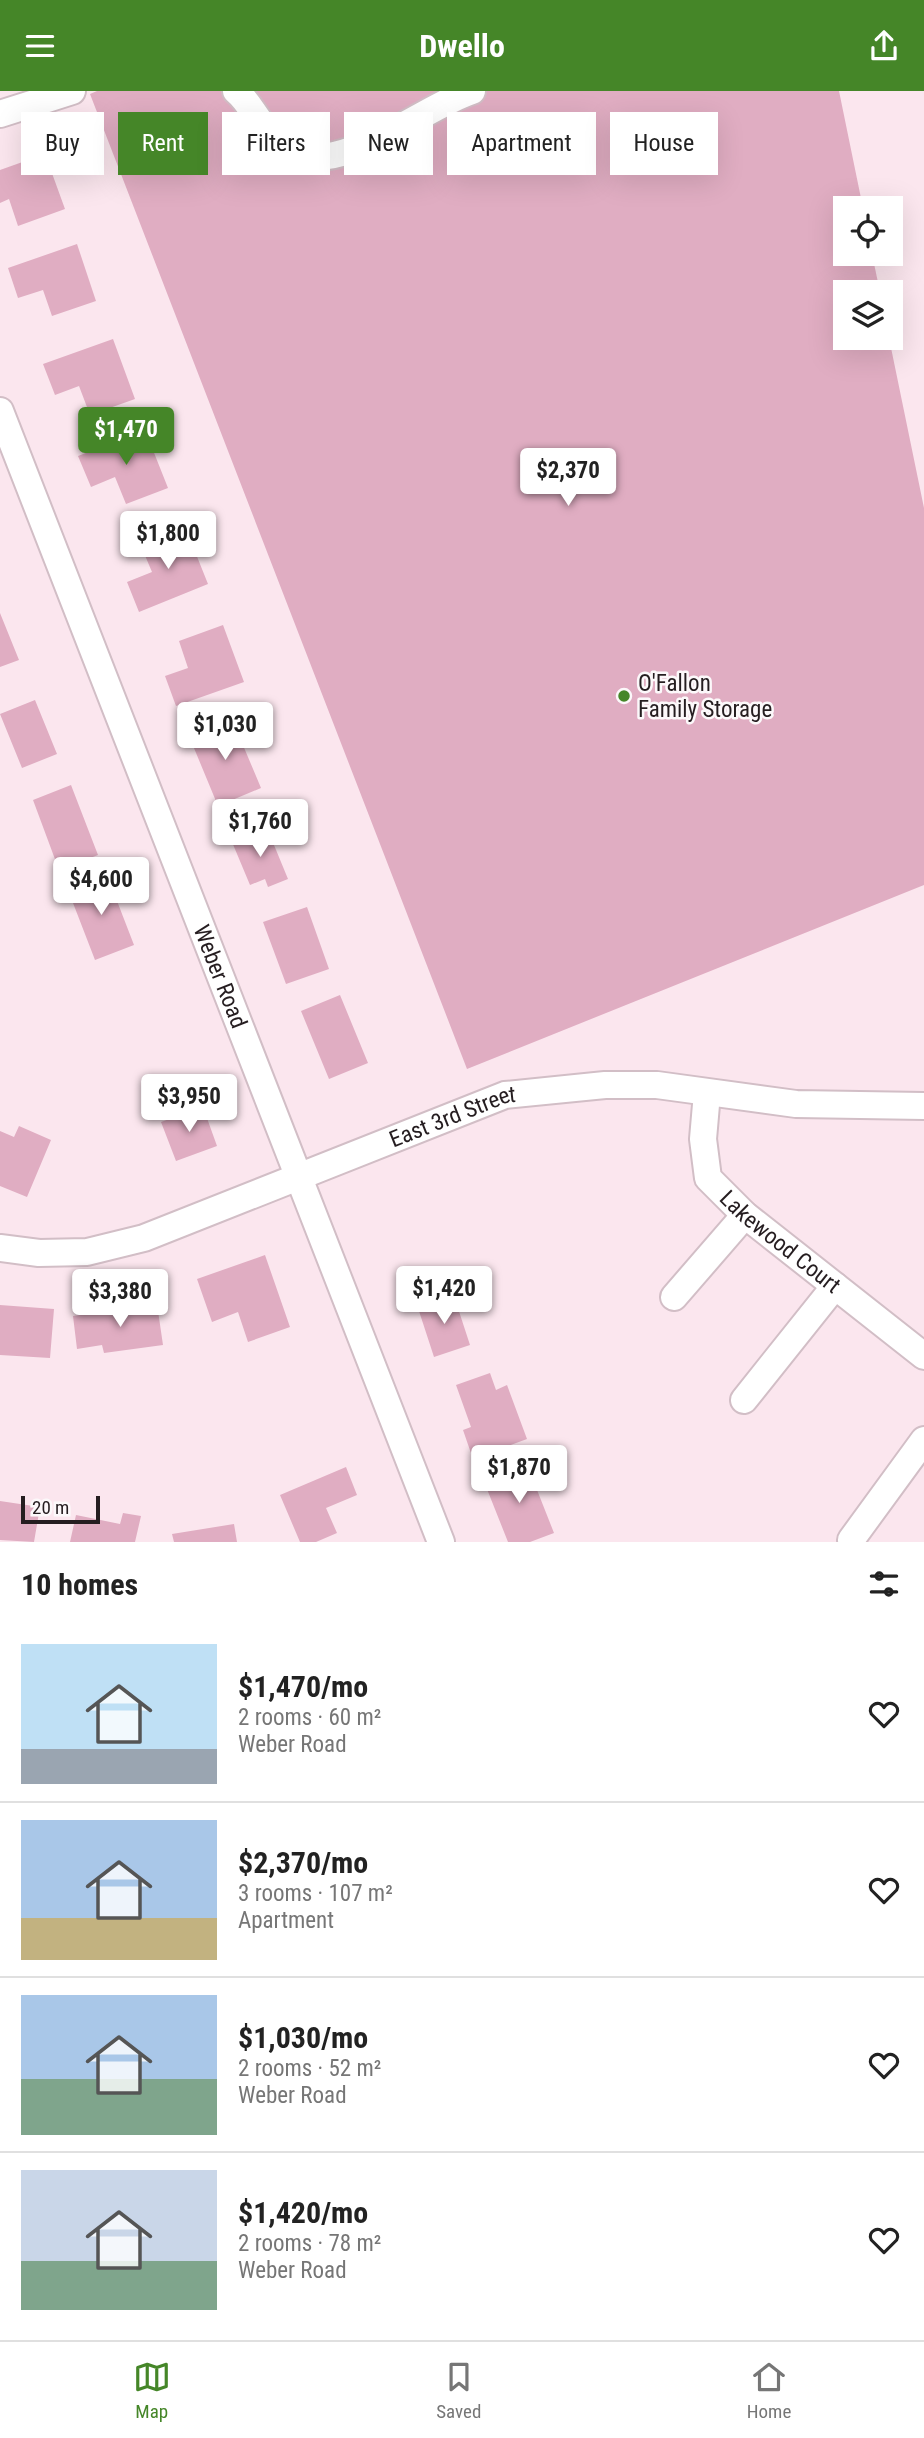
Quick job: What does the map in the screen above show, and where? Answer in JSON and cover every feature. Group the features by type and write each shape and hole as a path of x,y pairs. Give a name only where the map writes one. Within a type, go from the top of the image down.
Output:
{"street":[{"path":"0,114 72,91"},
{"path":"236,91 264,127 298,152 314,158 371,142 456,96 472,91"},
{"name":"Weber Road","path":"0,411 441,1542"},
{"name":"East 3rd Street","path":"0,1248 39,1253 87,1252 144,1238 505,1094 605,1085 657,1086 796,1104 924,1106"},
{"name":"Lakewood Court","path":"707,1093 704,1139 708,1178 745,1215 924,1356"},
{"path":"674,1297 745,1215"},
{"path":"744,1401 835,1286"},
{"path":"851,1540 924,1440"}],"building":[{"name":"O'Fallon Family Storage","path":"97,91 839,91 861,196 833,196 833,266 875,266 877,280 833,280 833,350 891,350 924,508 924,885 467,1069 121,175 208,175 208,112 118,112 118,166 104,130 104,112 97,112 90,94"},
{"path":"21,163 21,175 53,175 65,209 18,226 9,199 0,203 0,170"},
{"path":"77,244 96,301 52,316 43,290 18,298 8,268"},
{"path":"113,339 135,399 90,415 79,386 55,395 43,364"},
{"path":"145,430 168,488 126,504 115,477 91,487 78,456"},
{"path":"186,529 208,584 139,612 127,582 152,572 141,546"},
{"path":"0,613 19,660 0,667"},
{"path":"223,625 244,682 176,706 165,676 188,668 179,641"},
{"path":"35,700 57,754 22,768 0,714"},
{"path":"232,719 261,788 218,806 189,736"},
{"path":"71,785 98,855 59,870 33,800"},
{"path":"267,828 288,879 268,887 265,879 250,885 232,842"},
{"path":"107,875 134,945 95,960 68,890"},
{"path":"307,907 329,969 286,984 263,922"},
{"path":"340,995 368,1063 329,1079 301,1011"},
{"path":"203,1107 217,1146 176,1161 161,1122"},
{"path":"19,1126 51,1140 27,1197 0,1186 0,1131 14,1137"},
{"path":"265,1255 290,1327 248,1342 238,1312 212,1322 197,1279"},
{"path":"454,1296 470,1345 434,1357 418,1308"},
{"path":"157,1304 163,1345 104,1353 102,1345 77,1349 73,1316"},
{"path":"0,1305 54,1309 50,1358 0,1355"},
{"path":"490,1373 496,1390 507,1385 527,1439 473,1459 463,1430 471,1427 456,1385"},
{"path":"526,1462 554,1533 530,1542 508,1542 483,1479"},
{"path":"346,1467 357,1495 326,1508 337,1533 316,1542 300,1542 280,1495"},
{"path":"0,1501 40,1507 34,1542 0,1540"},
{"path":"123,1513 141,1516 135,1542 70,1542 76,1515 120,1524"},
{"path":"234,1524 237,1542 174,1542 172,1534"}],"place":[{"name":"O'Fallon Family Storage","path":"624,696"}]}
